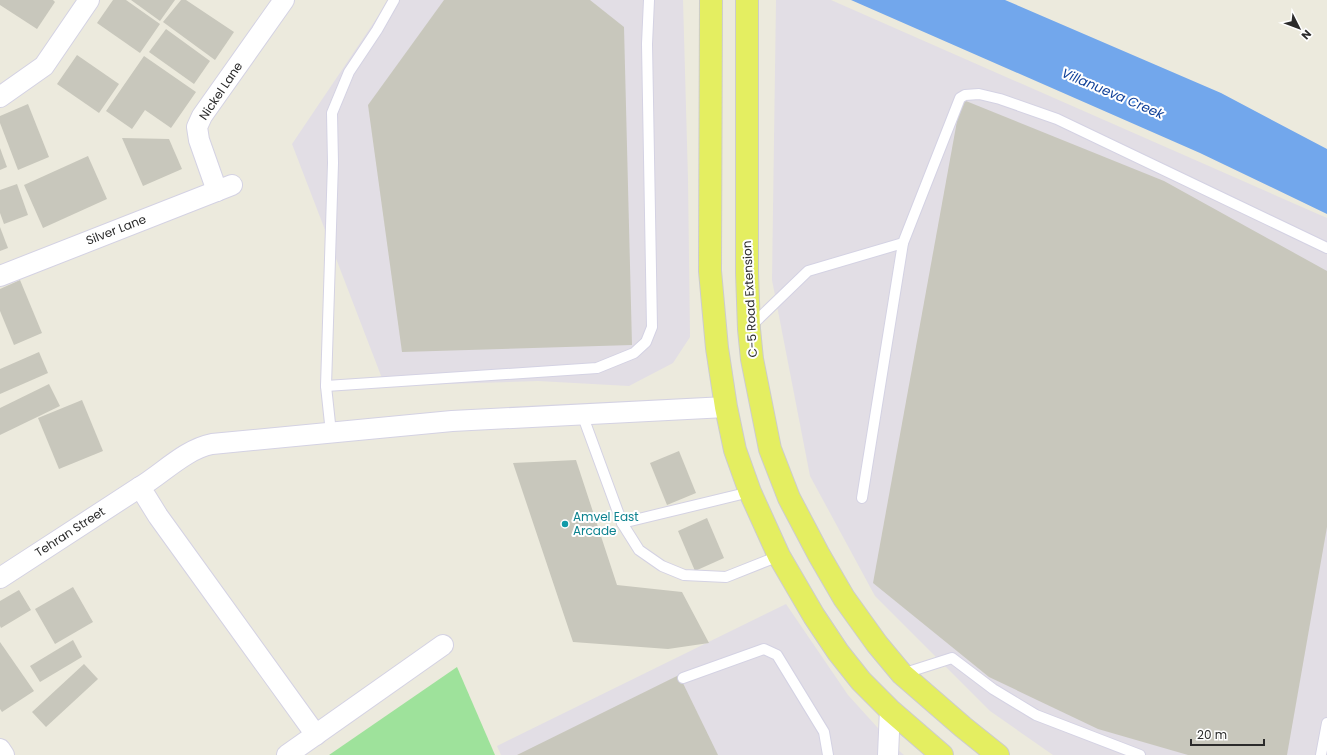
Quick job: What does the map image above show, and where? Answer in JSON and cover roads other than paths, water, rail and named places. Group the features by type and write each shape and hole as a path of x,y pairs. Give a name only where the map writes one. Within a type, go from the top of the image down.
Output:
{"main road":[{"path":"711,0 710,271 717,348 726,407 735,450 750,492 779,556 814,616 838,652 861,681 890,710 942,755"},
{"name":"C-5 Road Extension","path":"747,0 747,273 749,329 752,359 760,405 770,449 789,498 819,555 844,598 876,644 902,674 998,755"}],"street":[{"path":"0,97 44,66 89,0"},
{"name":"Nickel Lane","path":"224,188 199,140 197,127 202,116 284,0"},
{"name":"Silver Lane","path":"0,276 224,188"},
{"name":"Tehran Street","path":"0,578 201,446 452,421 726,407"},
{"path":"140,487 158,516 316,735"},
{"path":"287,755 443,645"},
{"path":"888,755 890,710"},
{"path":"0,749 4,755"}],"lane":[{"path":"331,433 326,386 333,163 332,113 348,72 377,30 394,0"},
{"path":"326,386 598,368 634,353 646,342 652,327 647,44 649,0"},
{"path":"862,498 903,243 960,98 965,95 979,94 1000,99 1057,118 1327,248"},
{"path":"749,329 808,271 903,243"},
{"path":"582,414 622,523 639,550 662,566 684,575 726,577 779,556"},
{"path":"622,523 750,492"},
{"path":"683,678 764,649 777,654 824,732 828,755"},
{"path":"902,674 952,658 993,689 1036,715 1140,755"},
{"path":"1321,755 1327,722"}],"water":[{"name":"Villanueva Creek","path":"851,0 1005,0 1221,93 1327,149 1327,214 1200,153"}],"place":[{"name":"Amvel East Arcade","path":"565,524"}]}
